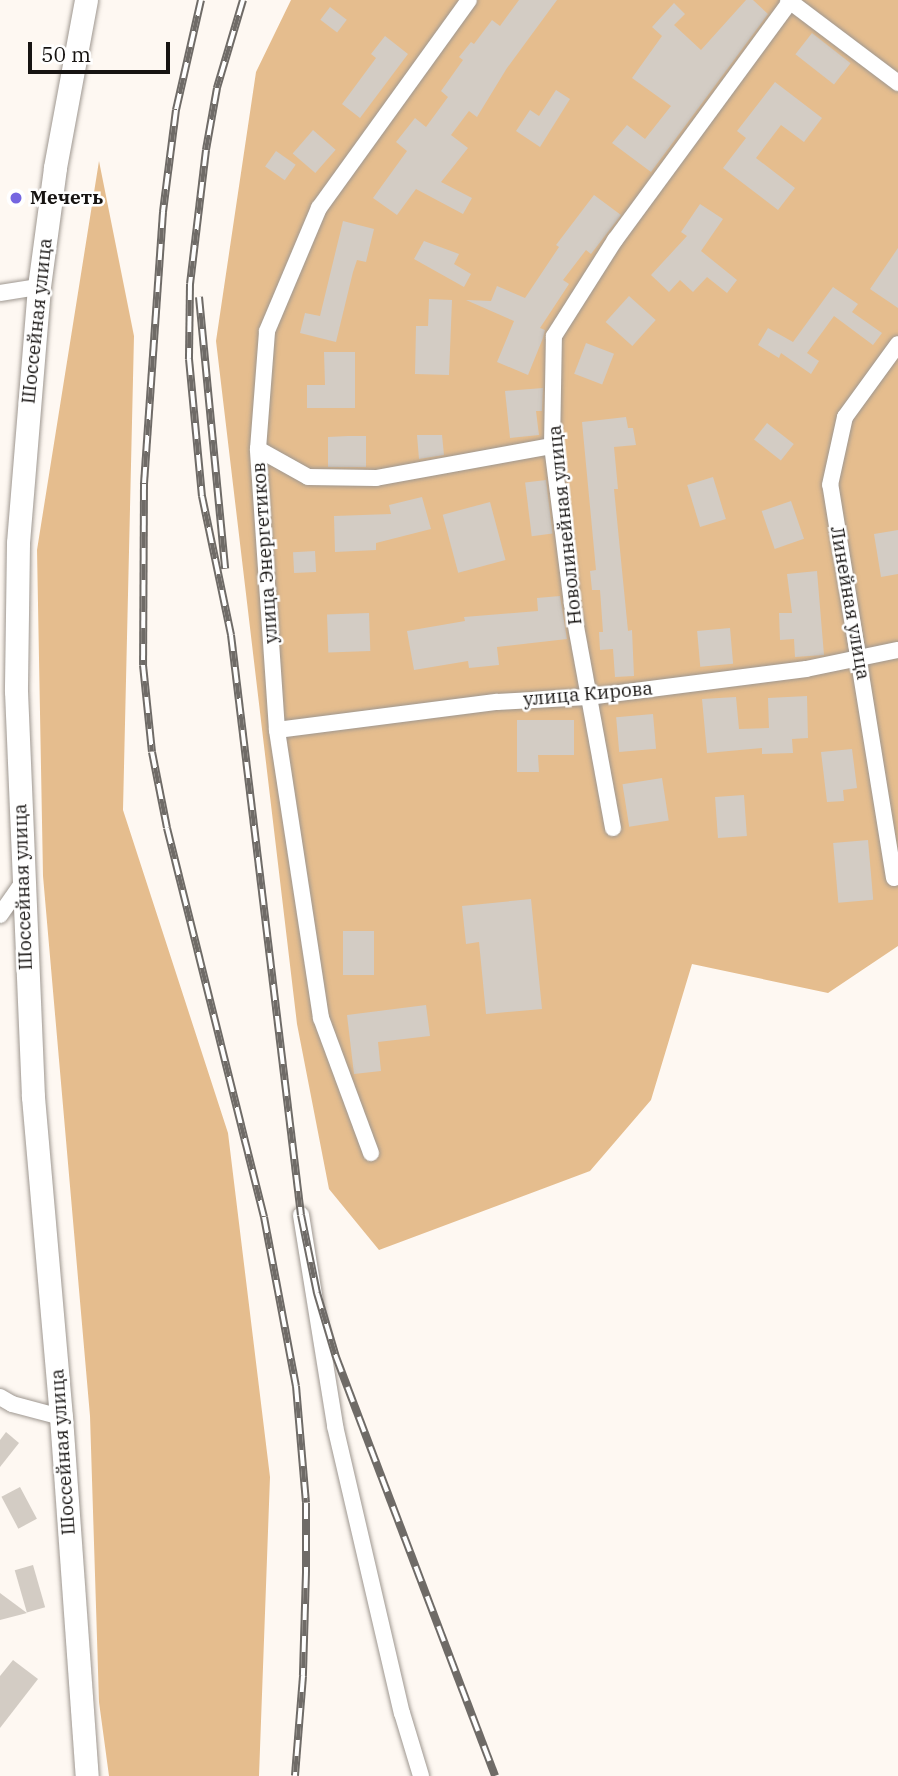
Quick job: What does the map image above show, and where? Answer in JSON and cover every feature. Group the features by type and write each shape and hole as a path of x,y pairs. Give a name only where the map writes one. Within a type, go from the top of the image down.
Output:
{"main road":[{"name":"Шоссейная улица","path":"86,0 55,168 39,287 18,543 16,691 33,1097 61,1418 87,1776"}],"street":[{"name":"улица Энергетиков","path":"371,1153 321,1018 277,730 258,449 267,331 319,208 469,0"},
{"path":"790,0 898,83"},
{"name":"Новолинейная улица","path":"613,828 572,604 552,446 554,336 615,240 790,0"},
{"path":"0,293 39,287"},
{"name":"Линейная улица","path":"894,878 861,660 830,485 845,417 898,344"},
{"path":"258,449 308,477 376,478 552,446"},
{"name":"улица Кирова","path":"277,730 497,702 588,697 861,660 898,650"},
{"path":"0,915 22,884"},
{"path":"301,1215 335,1426 399,1700 421,1776"},
{"path":"0,1397 12,1404 61,1418"}],"shaded area":[{"path":"291,0 898,0 898,946 828,993 692,964 651,1100 590,1171 379,1250 329,1189 297,1024 216,341 256,72"},
{"path":"99,161 134,336 123,810 228,1133 270,1477 259,1776 109,1776 99,1702 90,1416 43,876 37,550"}],"building":[{"path":"519,0 557,0 507,68 477,117 469,111 451,135 468,148 441,182 472,198 463,214 416,189 397,215 373,198 407,151 396,142 415,118 426,127 448,97 441,91 463,60 459,57 471,42 474,44 492,20 500,26"},
{"path":"746,0 753,0 768,14 651,172 612,143 627,125 645,139 671,106 632,78 662,36 652,27 674,3 685,14 674,25 701,50"},
{"path":"330,7 347,20 337,32 320,20"},
{"path":"812,33 851,63 834,84 795,54"},
{"path":"385,36 408,54 360,118 342,104 376,58 371,54"},
{"path":"775,82 822,118 804,142 781,125 756,158 795,188 778,210 723,168 746,138 737,131"},
{"path":"556,90 570,99 540,147 516,131 530,110 539,116"},
{"path":"313,130 336,150 315,173 293,153"},
{"path":"276,151 296,165 285,180 265,167"},
{"path":"594,195 621,215 591,254 586,250 563,280 569,284 540,328 545,330 543,338 528,375 497,362 514,321 466,300 491,301 497,286 525,298 559,247 556,245"},
{"path":"700,204 723,219 701,251 737,280 727,293 707,277 693,292 680,280 669,292 651,275 687,236 681,232"},
{"path":"343,221 374,229 366,262 357,260 336,342 300,333 305,313 320,316"},
{"path":"424,241 459,254 454,264 471,274 464,287 414,259"},
{"path":"898,248 898,308 870,289"},
{"path":"833,287 858,304 852,312 882,333 873,345 834,316 807,353 819,361 811,374 781,353 779,358 758,345 768,328 793,342"},
{"path":"629,296 656,320 632,346 606,322"},
{"path":"429,299 452,300 449,375 415,374 416,326 428,326"},
{"path":"586,343 614,354 602,385 574,374"},
{"path":"324,352 355,352 355,408 307,408 307,385 325,385"},
{"path":"543,388 542,411 536,411 539,435 510,438 505,391"},
{"path":"626,417 628,428 633,428 636,445 614,447 618,489 614,489 628,631 632,630 634,676 615,677 613,649 600,650 599,632 603,632 600,590 592,590 590,571 596,570 582,422"},
{"path":"767,423 794,444 781,460 754,440"},
{"path":"417,435 442,435 444,455 419,459"},
{"path":"366,436 366,467 328,467 328,437"},
{"path":"713,477 726,519 700,527 687,485"},
{"path":"546,480 553,534 532,536 525,483"},
{"path":"422,497 431,529 376,543 376,550 335,552 334,516 391,514 389,505"},
{"path":"791,501 804,539 775,549 762,511"},
{"path":"490,502 506,560 458,573 443,515"},
{"path":"898,530 898,574 881,577 874,534"},
{"path":"315,551 316,572 294,573 293,552"},
{"path":"817,571 824,655 795,657 794,639 780,640 779,613 792,613 787,574"},
{"path":"560,596 567,639 497,647 499,665 469,668 468,661 414,670 407,631 465,621 464,617 538,611 537,598"},
{"path":"369,613 370,651 328,652 327,614"},
{"path":"730,628 733,664 700,667 697,631"},
{"path":"807,696 808,738 792,739 793,753 762,754 762,748 707,753 702,699 736,697 739,729 769,728 768,698"},
{"path":"653,714 656,749 619,752 616,717"},
{"path":"517,720 574,720 574,755 538,755 539,772 517,772"},
{"path":"852,749 857,788 843,790 844,801 827,802 821,752"},
{"path":"662,778 669,820 629,827 622,784"},
{"path":"744,795 747,836 718,838 715,797"},
{"path":"868,840 873,900 838,903 833,843"},
{"path":"531,899 542,1009 486,1014 479,942 466,944 462,906"},
{"path":"343,931 374,931 374,975 343,975"},
{"path":"426,1005 430,1036 378,1042 381,1071 354,1074 347,1015"},
{"path":"6,1432 19,1443 0,1467 0,1440"},
{"path":"20,1487 37,1519 18,1529 1,1497"},
{"path":"33,1565 45,1607 27,1613 15,1570"},
{"path":"0,1593 27,1613 0,1620"},
{"path":"13,1660 38,1679 0,1728 0,1676"}],"railway":[{"path":"201,0 176,110 163,212 144,484 143,665 152,752 167,828 264,1217 296,1386 306,1503 306,1572 303,1676 295,1776"},
{"path":"243,0 217,88 206,150 190,284 189,359 202,496 231,635 301,1215 317,1293 336,1357 495,1776"},
{"path":"199,297 225,569"}],"place":[{"name":"Мечеть","path":"16,198"}]}
